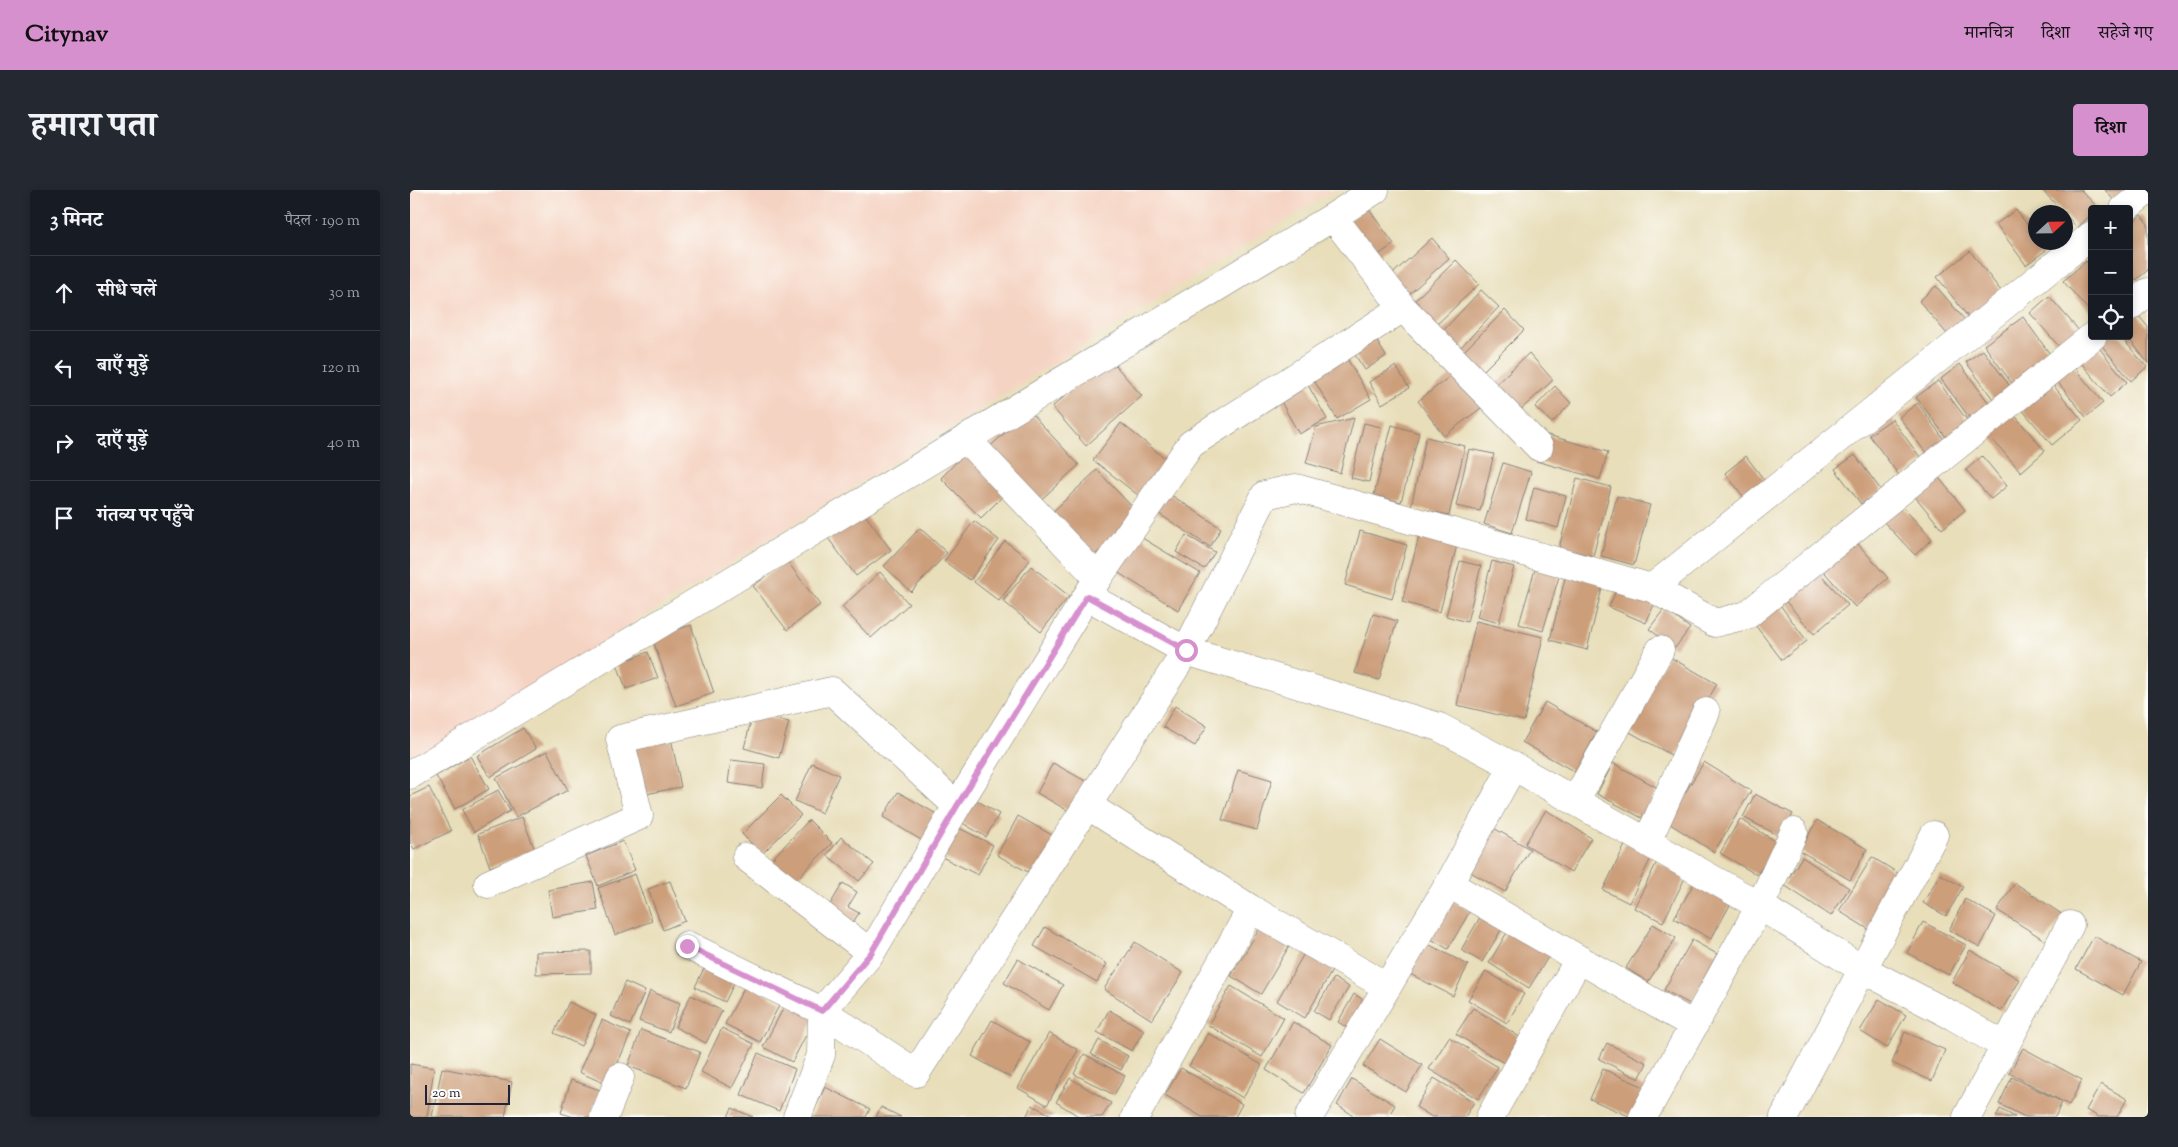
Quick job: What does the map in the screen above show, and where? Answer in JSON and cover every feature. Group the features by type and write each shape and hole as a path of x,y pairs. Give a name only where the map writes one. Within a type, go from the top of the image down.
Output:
{"street":[{"path":"410,775 1375,190"},
{"path":"2129,205 2148,190"},
{"path":"1333,217 1403,308 1539,447"},
{"path":"1652,588 2088,238"},
{"path":"2133,304 2148,292"},
{"path":"797,1117 821,1055 822,1011 871,953 957,806 1093,587 1191,444 1403,308"},
{"path":"687,946 822,1011 916,1073 1186,650 1265,495 1296,488 1652,588 1715,623 1747,615 2088,340"},
{"path":"966,439 1093,587 1186,650 1439,728 1575,801 1760,906 1862,969 1953,1016 2005,1046"},
{"path":"1575,801 1660,650"},
{"path":"488,884 639,816 620,739 832,691 957,806"},
{"path":"1647,842 1706,712"},
{"path":"1309,1117 1449,884 1512,766"},
{"path":"1087,805 1251,909 1386,986"},
{"path":"1643,1117 1760,906 1794,832"},
{"path":"1784,1117 1934,835"},
{"path":"746,857 871,953"},
{"path":"1449,884 1693,1025"},
{"path":"1135,1117 1251,909"},
{"path":"1966,1117 2070,925"},
{"path":"1490,1117 1579,959"},
{"path":"604,1117 620,1077"}],"shaded area":[{"path":"410,190 1334,190 410,761"}],"building":[{"path":"2042,190 2081,190 2095,205 2088,205 2088,218 2077,228 2073,223 2073,205 2056,205"},
{"path":"2105,190 2132,190 2116,203"},
{"path":"1367,207 1394,244 1371,260 1345,223"},
{"path":"2016,210 2028,226 2028,250 2046,250 2026,265 1996,224"},
{"path":"2141,215 2148,224 2148,270 2136,280 2133,276 2133,222"},
{"path":"1432,238 1449,258 1406,297 1388,278"},
{"path":"1970,251 2005,296 1972,322 1937,277"},
{"path":"1456,260 1479,284 1433,328 1411,304"},
{"path":"2086,261 2088,263 2088,309 2063,281"},
{"path":"1936,286 1970,326 1953,341 1919,301"},
{"path":"1481,290 1499,307 1458,350 1441,333"},
{"path":"2049,296 2082,334 2063,351 2030,313"},
{"path":"2133,309 2148,327 2148,363 2130,340 2133,340"},
{"path":"1505,310 1524,330 1482,372 1463,352"},
{"path":"2023,317 2055,361 2016,389 1984,345"},
{"path":"1371,332 1386,356 1365,370 1349,346"},
{"path":"2123,340 2147,367 2131,381 2098,341"},
{"path":"2094,342 2127,382 2110,397 2076,357"},
{"path":"1342,350 1371,399 1337,419 1308,370"},
{"path":"1983,350 2015,393 1998,406 1966,362"},
{"path":"1529,353 1553,380 1514,416 1490,390"},
{"path":"1109,358 1142,396 1086,446 1052,407"},
{"path":"2069,361 2103,403 2086,417 2052,375"},
{"path":"1960,364 1994,410 1974,424 1941,379"},
{"path":"1396,366 1409,388 1382,404 1369,382"},
{"path":"1458,370 1485,405 1444,436 1418,401"},
{"path":"1303,376 1327,419 1299,434 1275,391"},
{"path":"2049,380 2082,420 2052,445 2019,406"},
{"path":"1938,381 1973,428 1951,444 1916,397"},
{"path":"1555,386 1571,403 1552,423 1535,407"},
{"path":"1918,403 1947,444 1929,457 1899,417"},
{"path":"1029,411 1079,465 1035,505 985,451"},
{"path":"2011,411 2045,451 2021,472 1986,432"},
{"path":"1354,418 1340,473 1306,463 1316,427"},
{"path":"1892,419 1923,461 1901,478 1869,435"},
{"path":"1121,423 1171,463 1143,499 1093,460"},
{"path":"1364,423 1381,427 1369,482 1351,478"},
{"path":"1392,425 1419,433 1401,502 1374,495"},
{"path":"1544,434 1608,452 1600,479 1536,461"},
{"path":"1426,437 1465,446 1449,515 1411,507"},
{"path":"1469,449 1494,454 1480,511 1456,506"},
{"path":"966,452 1007,492 981,518 941,478"},
{"path":"1855,455 1881,490 1861,504 1835,469"},
{"path":"1746,456 1771,489 1750,505 1725,473"},
{"path":"1982,456 2007,486 1991,499 1966,470"},
{"path":"1503,463 1531,472 1512,533 1484,524"},
{"path":"1097,470 1138,513 1088,562 1046,518"},
{"path":"1936,474 1965,510 1942,529 1912,493"},
{"path":"1577,478 1611,487 1593,556 1559,548"},
{"path":"1534,487 1566,496 1558,528 1526,519"},
{"path":"1162,489 1221,528 1210,547 1150,508"},
{"path":"1617,496 1650,505 1634,565 1601,556"},
{"path":"1898,502 1932,539 1915,555 1881,519"},
{"path":"863,512 891,550 856,576 828,538"},
{"path":"974,521 999,540 970,580 944,561"},
{"path":"920,528 947,553 911,592 884,566"},
{"path":"1360,531 1407,545 1392,599 1345,585"},
{"path":"1186,535 1215,552 1204,569 1176,552"},
{"path":"1139,536 1200,573 1178,610 1117,572"},
{"path":"1419,536 1457,545 1440,612 1402,602"},
{"path":"1851,536 1888,578 1855,607 1818,565"},
{"path":"1005,541 1030,560 999,601 974,582"},
{"path":"787,561 820,605 787,630 753,586"},
{"path":"1460,561 1481,566 1467,622 1446,616"},
{"path":"1492,561 1514,567 1499,623 1477,617"},
{"path":"1031,566 1069,596 1041,632 1003,601"},
{"path":"1536,566 1560,573 1543,631 1519,624"},
{"path":"1815,568 1848,605 1814,634 1782,597"},
{"path":"880,572 909,604 871,638 842,607"},
{"path":"1566,574 1603,584 1587,650 1550,640"},
{"path":"1619,584 1656,600 1646,623 1609,607"},
{"path":"1777,601 1807,641 1782,660 1752,621"},
{"path":"1664,609 1690,628 1675,648 1649,629"},
{"path":"1373,614 1397,621 1379,680 1355,673"},
{"path":"1476,621 1543,637 1524,721 1457,705"},
{"path":"691,625 714,693 676,706 652,638"},
{"path":"648,652 658,678 626,689 617,664"},
{"path":"1668,656 1717,684 1675,757 1626,730"},
{"path":"1545,702 1597,732 1575,772 1522,742"},
{"path":"1175,706 1207,726 1195,746 1163,727"},
{"path":"753,713 789,722 779,758 744,748"},
{"path":"523,728 536,749 490,777 477,756"},
{"path":"670,733 681,787 636,796 625,743"},
{"path":"547,751 568,790 516,817 496,778"},
{"path":"470,756 489,789 455,809 436,776"},
{"path":"731,760 765,764 762,788 728,783"},
{"path":"1704,762 1751,791 1714,852 1667,822"},
{"path":"812,763 839,775 822,813 795,801"},
{"path":"1053,763 1089,783 1072,813 1037,793"},
{"path":"1613,763 1658,788 1642,818 1597,794"},
{"path":"1238,770 1272,780 1257,830 1222,820"},
{"path":"429,787 451,831 414,849 410,842 410,796"},
{"path":"498,790 510,811 474,832 462,810"},
{"path":"898,792 942,817 926,843 883,817"},
{"path":"1755,794 1793,814 1781,837 1743,817"},
{"path":"781,795 801,815 762,854 742,834"},
{"path":"968,795 999,814 986,837 954,818"},
{"path":"1546,810 1591,838 1571,872 1525,844"},
{"path":"1018,816 1059,839 1039,878 997,855"},
{"path":"522,817 535,850 490,867 478,834"},
{"path":"1740,819 1777,842 1757,875 1720,853"},
{"path":"809,820 832,843 794,882 771,860"},
{"path":"1817,820 1867,849 1850,880 1800,851"},
{"path":"955,826 993,845 978,875 940,856"},
{"path":"1492,827 1530,849 1505,892 1467,870"},
{"path":"841,837 874,864 859,881 827,855"},
{"path":"623,841 635,870 598,886 586,856"},
{"path":"1626,843 1652,856 1629,903 1603,890"},
{"path":"1802,857 1849,888 1831,916 1784,885"},
{"path":"1872,857 1906,878 1873,932 1839,911"},
{"path":"1657,862 1686,876 1663,922 1634,908"},
{"path":"635,874 652,921 615,935 598,888"},
{"path":"1940,874 1963,887 1946,916 1923,903"},
{"path":"1697,878 1734,898 1711,939 1674,918"},
{"path":"670,881 685,921 663,930 648,889"},
{"path":"593,882 598,910 552,917 548,890"},
{"path":"843,883 857,892 848,907 859,913 850,927 825,913"},
{"path":"2015,883 2063,915 2046,941 1997,910"},
{"path":"1445,897 1470,911 1448,949 1424,935"},
{"path":"1965,899 1996,916 1980,947 1949,930"},
{"path":"1483,912 1504,925 1482,962 1461,950"},
{"path":"1923,922 1966,945 1949,975 1907,953"},
{"path":"1653,924 1676,938 1648,982 1626,968"},
{"path":"1261,926 1291,943 1261,994 1231,976"},
{"path":"1045,927 1107,964 1097,982 1034,946"},
{"path":"1509,929 1550,954 1529,988 1489,963"},
{"path":"2094,936 2141,962 2123,995 2076,969"},
{"path":"1692,940 1717,954 1690,1004 1664,990"},
{"path":"1135,942 1183,973 1152,1020 1104,989"},
{"path":"1426,943 1468,965 1453,996 1410,974"},
{"path":"1306,950 1334,967 1305,1018 1277,1001"},
{"path":"1970,950 2020,980 2001,1011 1952,982"},
{"path":"591,951 591,973 536,974 536,952"},
{"path":"1018,959 1063,985 1049,1010 1004,983"},
{"path":"708,960 738,975 725,1002 695,987"},
{"path":"1486,971 1524,994 1507,1023 1468,1000"},
{"path":"1334,978 1349,987 1329,1020 1314,1011"},
{"path":"625,982 645,991 630,1025 611,1016"},
{"path":"746,984 781,1002 760,1042 725,1024"},
{"path":"1231,986 1284,1018 1262,1057 1208,1025"},
{"path":"650,991 680,1003 669,1032 639,1021"},
{"path":"1354,994 1368,1003 1352,1031 1338,1022"},
{"path":"691,995 722,1011 706,1043 675,1027"},
{"path":"1879,999 1906,1015 1887,1048 1860,1031"},
{"path":"569,1002 596,1015 581,1046 554,1033"},
{"path":"786,1003 815,1018 792,1062 763,1047"},
{"path":"1473,1008 1523,1039 1507,1065 1456,1034"},
{"path":"1109,1010 1144,1030 1132,1051 1097,1032"},
{"path":"602,1020 631,1033 608,1085 579,1072"},
{"path":"992,1020 1030,1042 1011,1078 972,1056"},
{"path":"1293,1022 1332,1045 1304,1093 1266,1070"},
{"path":"722,1028 754,1044 732,1088 701,1072"},
{"path":"641,1030 700,1052 686,1088 628,1066"},
{"path":"1905,1032 1945,1050 1932,1081 1892,1063"},
{"path":"1049,1033 1078,1050 1047,1105 1018,1088"},
{"path":"1208,1033 1262,1065 1243,1098 1189,1066"},
{"path":"1449,1037 1498,1067 1478,1099 1429,1069"},
{"path":"1380,1039 1422,1065 1406,1092 1363,1066"},
{"path":"1099,1040 1128,1056 1121,1070 1091,1054"},
{"path":"1607,1043 1647,1063 1639,1079 1599,1059"},
{"path":"2023,1048 2082,1080 2069,1105 2009,1073"},
{"path":"758,1053 795,1069 779,1111 741,1095"},
{"path":"1084,1054 1125,1076 1114,1095 1074,1074"},
{"path":"410,1064 434,1068 427,1117 410,1117"},
{"path":"442,1068 512,1082 505,1117 432,1117"},
{"path":"1181,1068 1242,1104 1235,1117 1202,1117 1165,1095"},
{"path":"1603,1069 1649,1089 1631,1117 1590,1099"},
{"path":"2012,1077 2062,1102 2055,1117 2025,1117 1999,1104"},
{"path":"1070,1078 1111,1103 1102,1117 1080,1117 1056,1102"},
{"path":"1434,1078 1474,1102 1465,1117 1432,1117 1416,1107"},
{"path":"1352,1079 1395,1105 1388,1117 1356,1117 1337,1105"},
{"path":"571,1080 600,1090 591,1117 574,1117 561,1113"},
{"path":"2101,1084 2127,1099 2117,1117 2099,1117 2086,1110"},
{"path":"825,1087 870,1109 866,1117 811,1117"},
{"path":"1032,1105 1055,1117 1026,1117"},
{"path":"881,1107 901,1117 876,1117"},
{"path":"732,1108 753,1117 728,1117"},
{"path":"2000,1109 2015,1117 1996,1117"}],"route":[{"path":"687,946 822,1011 871,953 957,806 1087,596 1186,650"}]}
